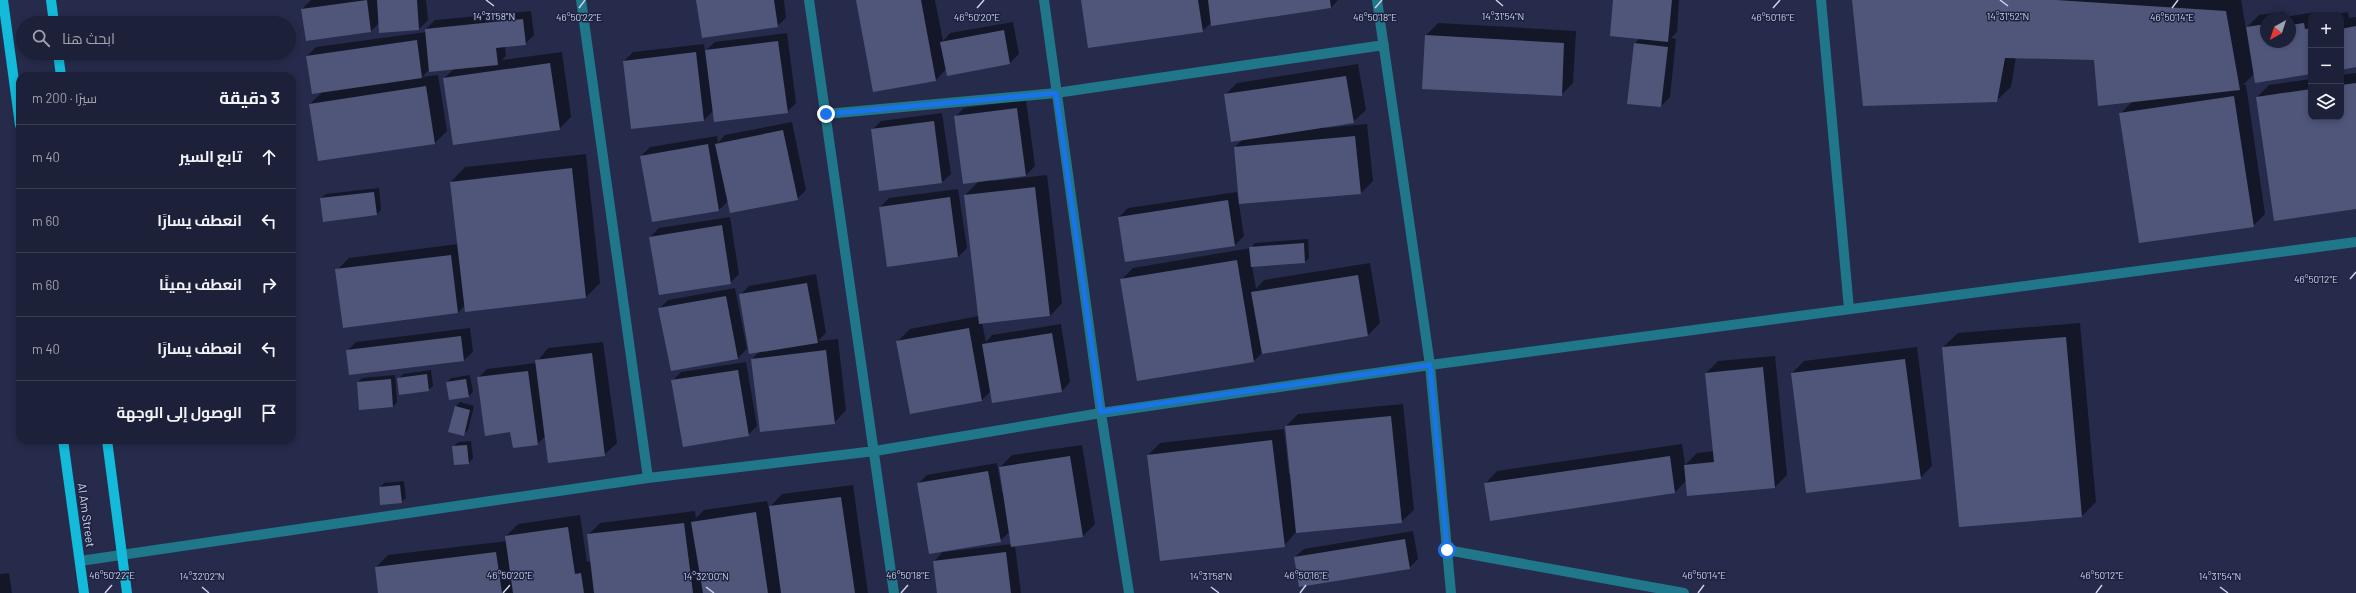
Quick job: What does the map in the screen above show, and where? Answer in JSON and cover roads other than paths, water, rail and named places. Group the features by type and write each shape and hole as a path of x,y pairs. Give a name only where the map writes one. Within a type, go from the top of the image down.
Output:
{"main road":[{"path":"3,0 16,96"},
{"path":"51,0 53,16"},
{"path":"59,60 60,72"},
{"name":"Al Am Street","path":"64,444 84,593"},
{"path":"108,444 127,593"}],"street":[{"path":"581,0 648,478"},
{"path":"809,0 894,593"},
{"path":"1044,0 1101,412 1129,593"},
{"path":"1378,0 1430,365 1451,593"},
{"path":"1821,0 1849,309"},
{"path":"826,114 1056,93 1384,45"},
{"path":"80,561 648,478 874,451 1101,412 1430,365 2356,242"},
{"path":"1447,550 1684,593"}]}
